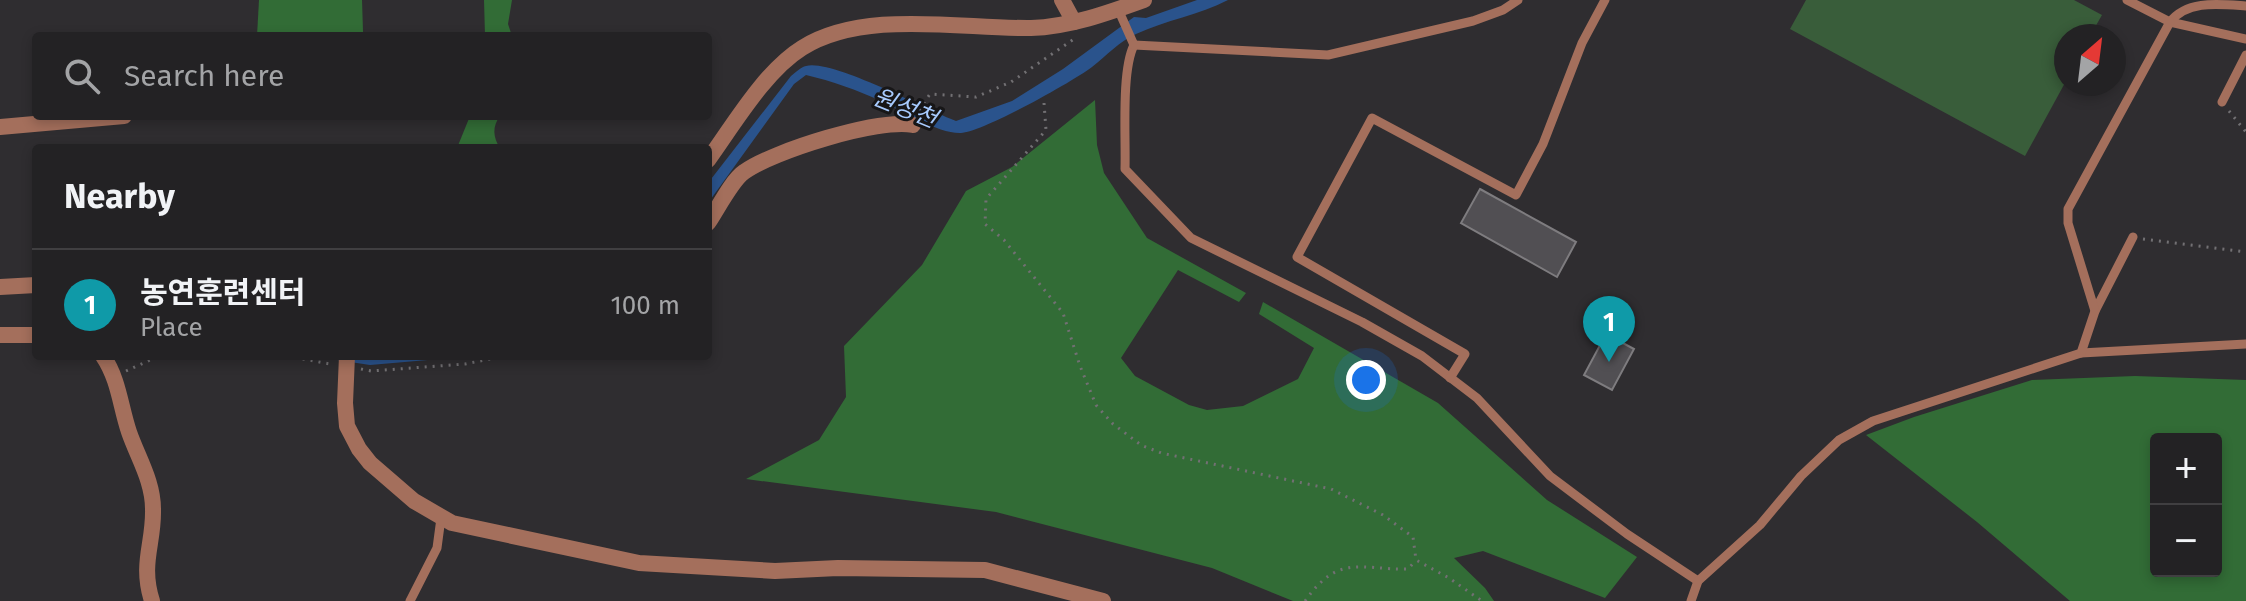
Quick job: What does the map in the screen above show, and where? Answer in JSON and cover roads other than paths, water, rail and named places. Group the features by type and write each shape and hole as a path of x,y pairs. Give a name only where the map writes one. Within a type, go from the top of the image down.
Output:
{"street":[{"path":"1062,0 1079,28"},
{"path":"712,155 773,73 801,49 834,32 888,25 1079,28 1120,14 1144,0"},
{"path":"0,127 79,120"},
{"path":"712,217 742,173 828,138 871,127 903,123 913,125"},
{"path":"0,287 32,285"},
{"path":"0,335 32,335"},
{"path":"105,360 114,375 128,429 149,478 153,509 145,580 152,601"},
{"path":"347,362 347,426 359,449 388,480 414,501 452,523 639,563 775,571 838,568 985,570 1103,601"}],"lane":[{"path":"1133,42 1328,55 1473,21 1503,10 1518,0"},
{"path":"1450,378 1465,354 1297,257 1372,118 1516,195 1543,144 1582,43 1605,0"},
{"path":"2127,0 2170,22 2246,39"},
{"path":"2095,311 2068,223 2068,209 2177,10 2195,3 2246,6"},
{"path":"1120,14 1133,42 1126,91 1125,169 1191,238 1362,322 1422,356 1477,398 1550,476 1627,534 1698,581"},
{"path":"2222,102 2246,55"},
{"path":"2081,353 2095,311 2133,237"},
{"path":"1691,601 1698,581 1760,525 1801,476 1839,440 1873,421 2081,353 2246,344"},
{"path":"410,601 437,548 441,518"}],"water":[{"name":"원성천","path":"1197,0 1228,0 1136,34 1092,67 1048,94 1007,116 961,133 932,126 863,93 806,75 794,84 712,197 712,178 791,76 804,67 819,66 857,77 956,121 1012,101 1063,69 1134,17 1146,18"},
{"path":"337,360 428,360 370,365"}],"place":[{"name":"농연훈련센터","path":"1609,362"}]}
